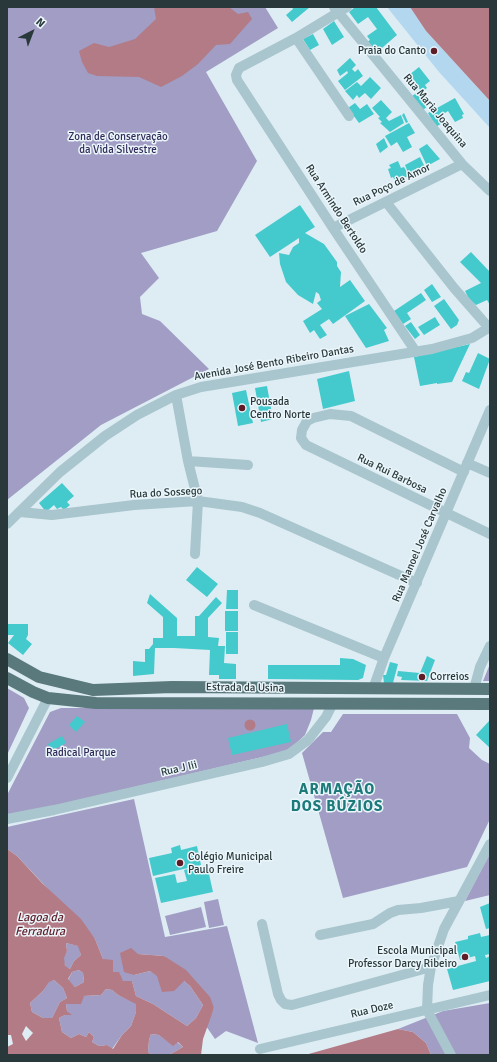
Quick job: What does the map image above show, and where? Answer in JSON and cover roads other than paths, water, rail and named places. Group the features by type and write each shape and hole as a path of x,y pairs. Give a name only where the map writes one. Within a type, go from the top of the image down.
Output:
{"main road":[{"name":"Estrada da Usina","path":"7,659 39,677 93,690 172,687 490,690"},
{"name":"Estrada da Usina","path":"7,678 48,698 96,703 490,704"},
{"path":"93,690 98,696 96,703"},
{"path":"436,690 443,696 440,703"},
{"path":"453,690 449,699 455,703"}],"street":[{"path":"347,7 336,10 296,38 349,116"},
{"name":"Rua Maria Joaquina","path":"336,10 462,164 490,191"},
{"name":"Rua Armindo Bertoldo","path":"296,38 239,68 236,75 333,228 416,352"},
{"name":"Rua Poço de Amor","path":"333,228 462,164"},
{"path":"386,202 454,288 490,328"},
{"name":"Avenida José Bento Ribeiro Dantas","path":"7,524 60,472 104,436 137,415 176,395 201,387 416,352 455,344 472,338 490,328"},
{"path":"176,395 188,461 198,501 195,554"},
{"name":"Rua Manoel José Carvalho","path":"373,689 384,658 447,514 490,410"},
{"name":"Rua Rui Barbosa","path":"466,468 351,416 330,414 307,421 302,430 301,438 306,445 490,534"},
{"path":"188,461 248,465"},
{"path":"466,468 490,473"},
{"name":"Rua do Sossego","path":"20,512 52,515 134,505 198,501 242,507 260,513 417,583"},
{"path":"254,605 384,658"},
{"path":"474,689 480,667 490,646"},
{"path":"7,778 48,698"},
{"name":"Rua J Iii","path":"7,819 54,810 208,775 289,754 308,740 326,717 333,703"},
{"path":"451,1055 427,1010 427,992 431,967 444,929 490,844"},
{"path":"320,935 373,924 382,917 398,910 422,908 458,901"},
{"path":"262,924 278,994 285,1004 292,1005 431,967"},
{"name":"Rua Doze","path":"260,1049 490,994"}],"water":[{"path":"154,7 229,7 238,14 248,12 252,19 230,44 216,45 198,64 182,76 161,87 139,77 97,76 88,73 82,62 79,51 94,43 109,47 135,39 156,19"},
{"path":"410,7 490,7 490,101 426,31"},
{"path":"248,720 252,720 254,721 254,729 248,730 245,727 245,723"},
{"name":"Lagoa da Ferradura","path":"7,849 17,856 42,883 81,919 95,939 103,959 113,960 113,972 119,972 123,981 132,981 136,996 153,1004 187,1026 196,1018 203,1005 190,986 184,981 174,991 162,992 157,976 150,971 134,975 124,972 120,953 131,948 138,954 164,956 186,970 210,997 214,1008 203,1039 201,1055 169,1055 183,1047 178,1042 173,1046 159,1035 151,1034 148,1052 152,1055 7,1055 7,1047 13,1044 11,1035 7,1035","holes":["66,943 78,946 81,955 74,961 70,969 65,966 64,958 67,951","79,970 83,973 84,982 75,987 68,979 72,972","54,980 63,988 67,998 60,1002 52,1018 43,1018 32,1012 30,1003 43,991 49,982","106,989 112,990 118,995 136,1004 136,1012 131,1026 122,1035 113,1049 107,1045 99,1046 92,1042 94,1037 89,1032 86,1037 79,1034 71,1038 62,1032 59,1018 65,1015 72,1015 67,1011 66,1004 81,1004 84,996 101,995","26,1026 33,1033 26,1041 22,1034"]},
{"path":"398,1029 413,1032 426,1043 431,1055 305,1055"}],"place":[{"name":"Praia do Canto","path":"434,51"},
{"name":"Pousada Centro Norte","path":"242,408"},
{"name":"Correios","path":"422,677"},
{"name":"Colégio Municipal Paulo Freire","path":"180,863"},
{"name":"Escola Municipal Professor Darcy Ribeiro","path":"465,957"}],"district":[{"name":"ARMAÇÃO DOS BÚZIOS","path":"337,798"}],"park label":[{"name":"Zona de Conservação da Vida Silvestre","path":"118,143"},
{"name":"Radical Parque","path":"81,753"}]}
